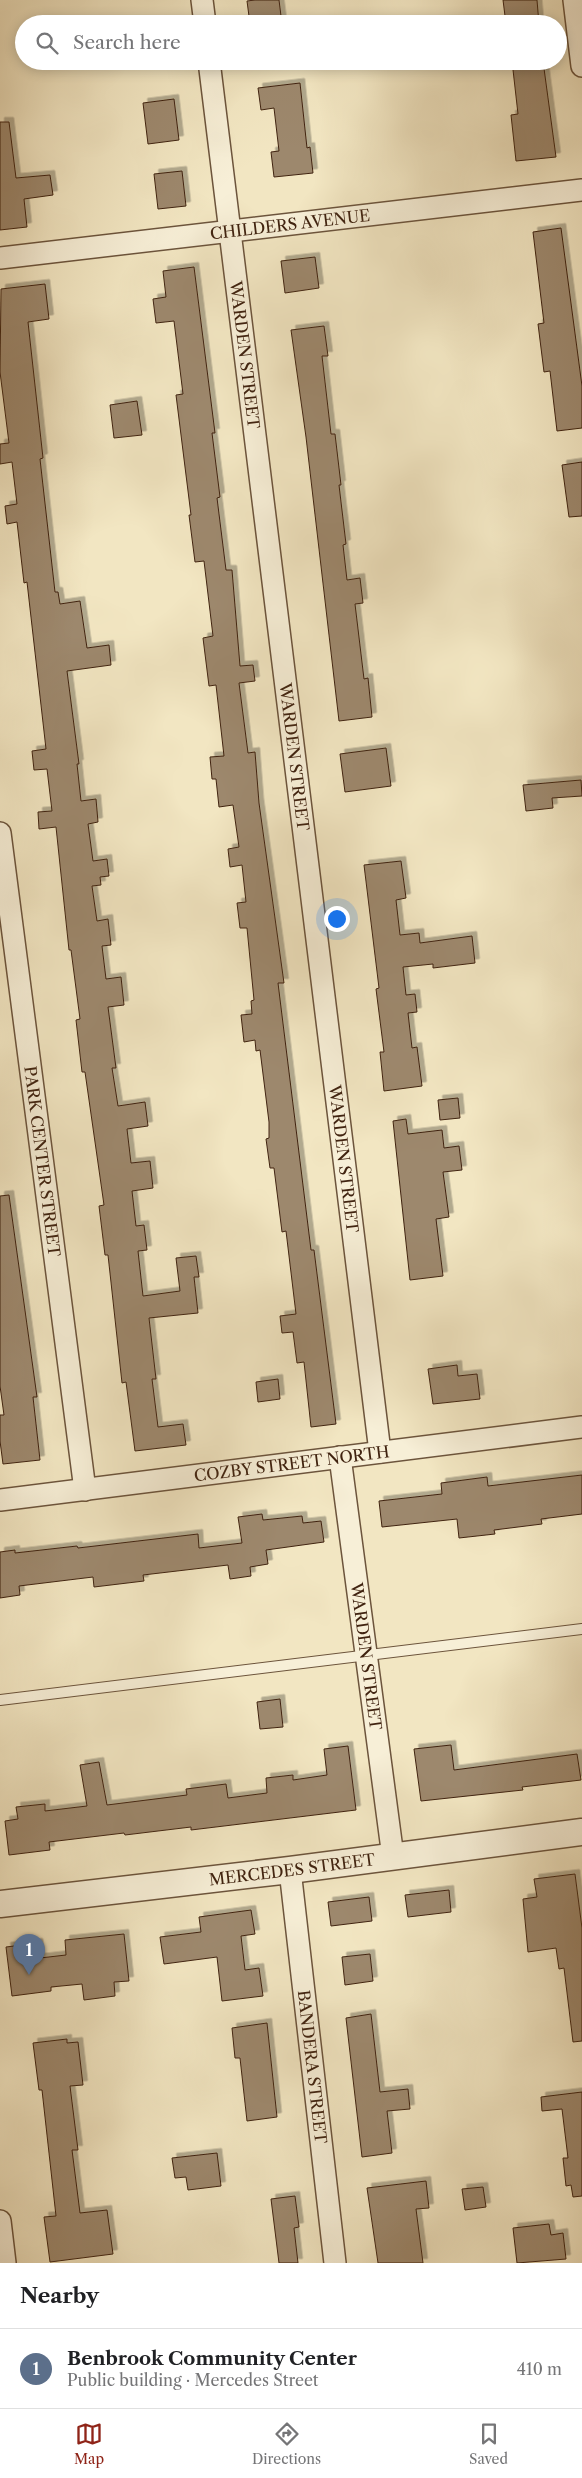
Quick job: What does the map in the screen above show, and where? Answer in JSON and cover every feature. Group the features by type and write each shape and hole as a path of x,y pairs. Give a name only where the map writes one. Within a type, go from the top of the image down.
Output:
{"street":[{"path":"202,0 204,15"},
{"path":"574,0 582,66"},
{"name":"WARDEN STREET","path":"211,70 380,1452"},
{"name":"CHILDERS AVENUE","path":"0,258 582,190"},
{"name":"PARK CENTER STREET","path":"0,833 85,1490"},
{"name":"COZBY STREET NORTH","path":"0,1500 582,1427"},
{"name":"WARDEN STREET","path":"340,1457 393,1857"},
{"name":"MERCEDES STREET","path":"0,1904 290,1870 582,1832"},
{"name":"BANDERA STREET","path":"290,1870 335,2263"},
{"path":"0,2221 5,2263"}],"lane":[{"path":"0,1700 186,1679 366,1654 582,1630"}],"building":[{"path":"279,0 281,15 249,15 247,1"},
{"path":"503,0 537,0 538,15 505,15"},
{"path":"513,70 544,70 556,157 516,161 511,115 518,114"},
{"path":"300,83 307,148 310,147 313,173 274,177 271,152 279,151 274,108 261,110 258,88"},
{"path":"174,99 179,140 148,144 143,103"},
{"path":"0,122 9,122 16,178 50,175 53,195 24,199 27,227 0,230"},
{"path":"182,171 186,206 158,209 154,174"},
{"path":"561,228 582,386 582,428 557,431 550,371 544,372 538,324 544,323 533,232"},
{"path":"315,257 319,288 285,293 281,261"},
{"path":"194,267 215,433 212,433 220,497 217,498 226,570 232,570 240,666 253,665 255,681 239,683 248,753 255,752 259,803 284,983 278,983 311,1250 314,1250 336,1424 311,1427 304,1362 297,1363 293,1332 282,1333 280,1316 296,1314 286,1231 282,1232 274,1168 270,1168 266,1139 269,1138 269,1122 260,1050 256,1051 255,1040 244,1042 241,1015 252,1014 251,1001 254,1000 247,928 240,928 237,903 246,902 242,865 230,867 228,849 239,847 233,805 219,807 216,779 212,779 210,757 224,756 216,685 209,686 203,638 213,636 204,561 195,562 189,515 191,515 176,395 183,394 174,321 156,323 153,299 166,297 163,271"},
{"path":"45,284 49,319 28,322 43,458 40,459 55,592 58,592 60,604 80,601 87,648 109,645 111,665 67,671 79,764 77,764 81,801 96,799 98,822 88,824 93,861 107,859 109,876 100,877 101,885 92,886 97,921 108,919 111,945 102,946 106,979 121,977 124,1005 108,1007 116,1068 112,1068 118,1106 145,1102 148,1126 127,1129 131,1163 150,1161 153,1188 132,1191 136,1226 144,1225 147,1250 138,1251 143,1296 180,1291 176,1258 196,1256 199,1277 194,1277 198,1313 149,1318 156,1379 152,1379 158,1427 183,1424 186,1445 135,1451 126,1382 122,1383 108,1255 105,1255 99,1206 104,1205 85,1072 82,1072 76,1020 80,1019 71,950 69,950 56,827 39,829 38,812 52,811 47,769 34,770 32,751 46,749 27,582 24,583 17,522 7,524 5,506 17,504 12,462 0,464 0,444 9,443 0,372 1,289"},
{"path":"324,326 328,356 322,356 331,434 335,434 341,485 339,485 346,544 343,545 347,580 360,578 363,603 355,604 364,679 368,678 372,717 339,721 306,437 291,330"},
{"path":"137,401 142,435 114,438 110,405"},
{"path":"582,462 582,516 569,517 562,465"},
{"path":"386,748 391,786 345,792 340,754"},
{"path":"581,780 582,796 552,798 553,808 526,811 523,785"},
{"path":"401,861 406,898 396,900 400,935 419,933 420,943 472,936 475,963 433,968 433,964 403,967 406,995 415,994 417,1012 408,1013 412,1048 417,1047 422,1086 384,1091 380,1052 384,1052 376,989 379,988 364,865"},
{"path":"458,1098 460,1118 440,1120 438,1100"},
{"path":"406,1119 408,1134 442,1130 444,1148 459,1146 462,1170 443,1172 449,1217 436,1219 443,1276 410,1280 393,1121"},
{"path":"9,1195 37,1397 33,1397 40,1460 3,1464 0,1441 0,1415 4,1415 0,1386 0,1196"},
{"path":"457,1365 458,1376 477,1374 480,1399 433,1404 428,1369"},
{"path":"278,1379 280,1399 258,1402 256,1382"},
{"path":"582,1475 582,1514 541,1519 542,1524 494,1530 495,1534 459,1538 457,1519 382,1527 379,1501 442,1494 441,1483 487,1477 488,1486"},
{"path":"262,1514 263,1520 302,1516 303,1523 321,1521 324,1542 266,1550 268,1564 250,1567 251,1576 230,1579 228,1565 143,1575 144,1581 94,1587 93,1577 19,1586 20,1595 0,1598 0,1552 15,1550 15,1553 77,1546 78,1548 198,1534 199,1548 242,1543 238,1517"},
{"path":"280,1699 283,1727 260,1729 257,1702"},
{"path":"451,1745 454,1770 577,1754 581,1780 522,1787 523,1790 421,1801 414,1749"},
{"path":"348,1746 356,1810 191,1830 191,1827 49,1842 50,1850 9,1855 5,1821 18,1819 16,1807 45,1804 45,1811 87,1806 80,1765 99,1762 107,1805 187,1795 186,1789 226,1784 228,1798 267,1793 266,1778 293,1775 293,1780 327,1775 324,1749"},
{"path":"575,1874 582,1928 582,2041 573,2042 564,1968 559,1969 556,1948 528,1952 523,1899 537,1897 534,1879"},
{"path":"449,1890 451,1912 408,1917 405,1895"},
{"path":"369,1897 372,1921 331,1926 328,1902"},
{"path":"251,1910 255,1934 241,1936 245,1970 259,1968 263,1996 222,2001 217,1957 164,1964 160,1937 201,1932 199,1917"},
{"path":"124,1934 129,1981 114,1982 115,1996 84,2000 82,1984 51,1987 51,1991 12,1996 6,1947 38,1943 40,1958 66,1955 65,1940"},
{"path":"370,1954 373,1981 345,1985 342,1957"},
{"path":"371,2014 380,2092 408,2089 410,2109 387,2111 392,2153 362,2157 346,2018"},
{"path":"267,2023 277,2117 247,2121 240,2058 235,2058 232,2028"},
{"path":"67,2039 67,2043 78,2042 83,2085 70,2086 78,2150 72,2150 80,2213 107,2210 113,2254 50,2262 44,2217 56,2216 42,2090 39,2090 33,2043"},
{"path":"582,2092 582,2196 573,2197 571,2185 566,2186 563,2158 568,2158 562,2109 542,2111 541,2097"},
{"path":"217,2153 221,2186 188,2190 186,2177 175,2178 172,2158"},
{"path":"426,2181 429,2208 416,2209 423,2263 378,2263 367,2188"},
{"path":"483,2187 486,2207 465,2210 462,2189"},
{"path":"295,2196 299,2227 294,2228 298,2263 279,2263 271,2199"},
{"path":"549,2224 551,2235 563,2233 566,2259 517,2263 513,2228"}],"place":[{"name":"Benbrook Community Center","path":"29,1975"}]}
